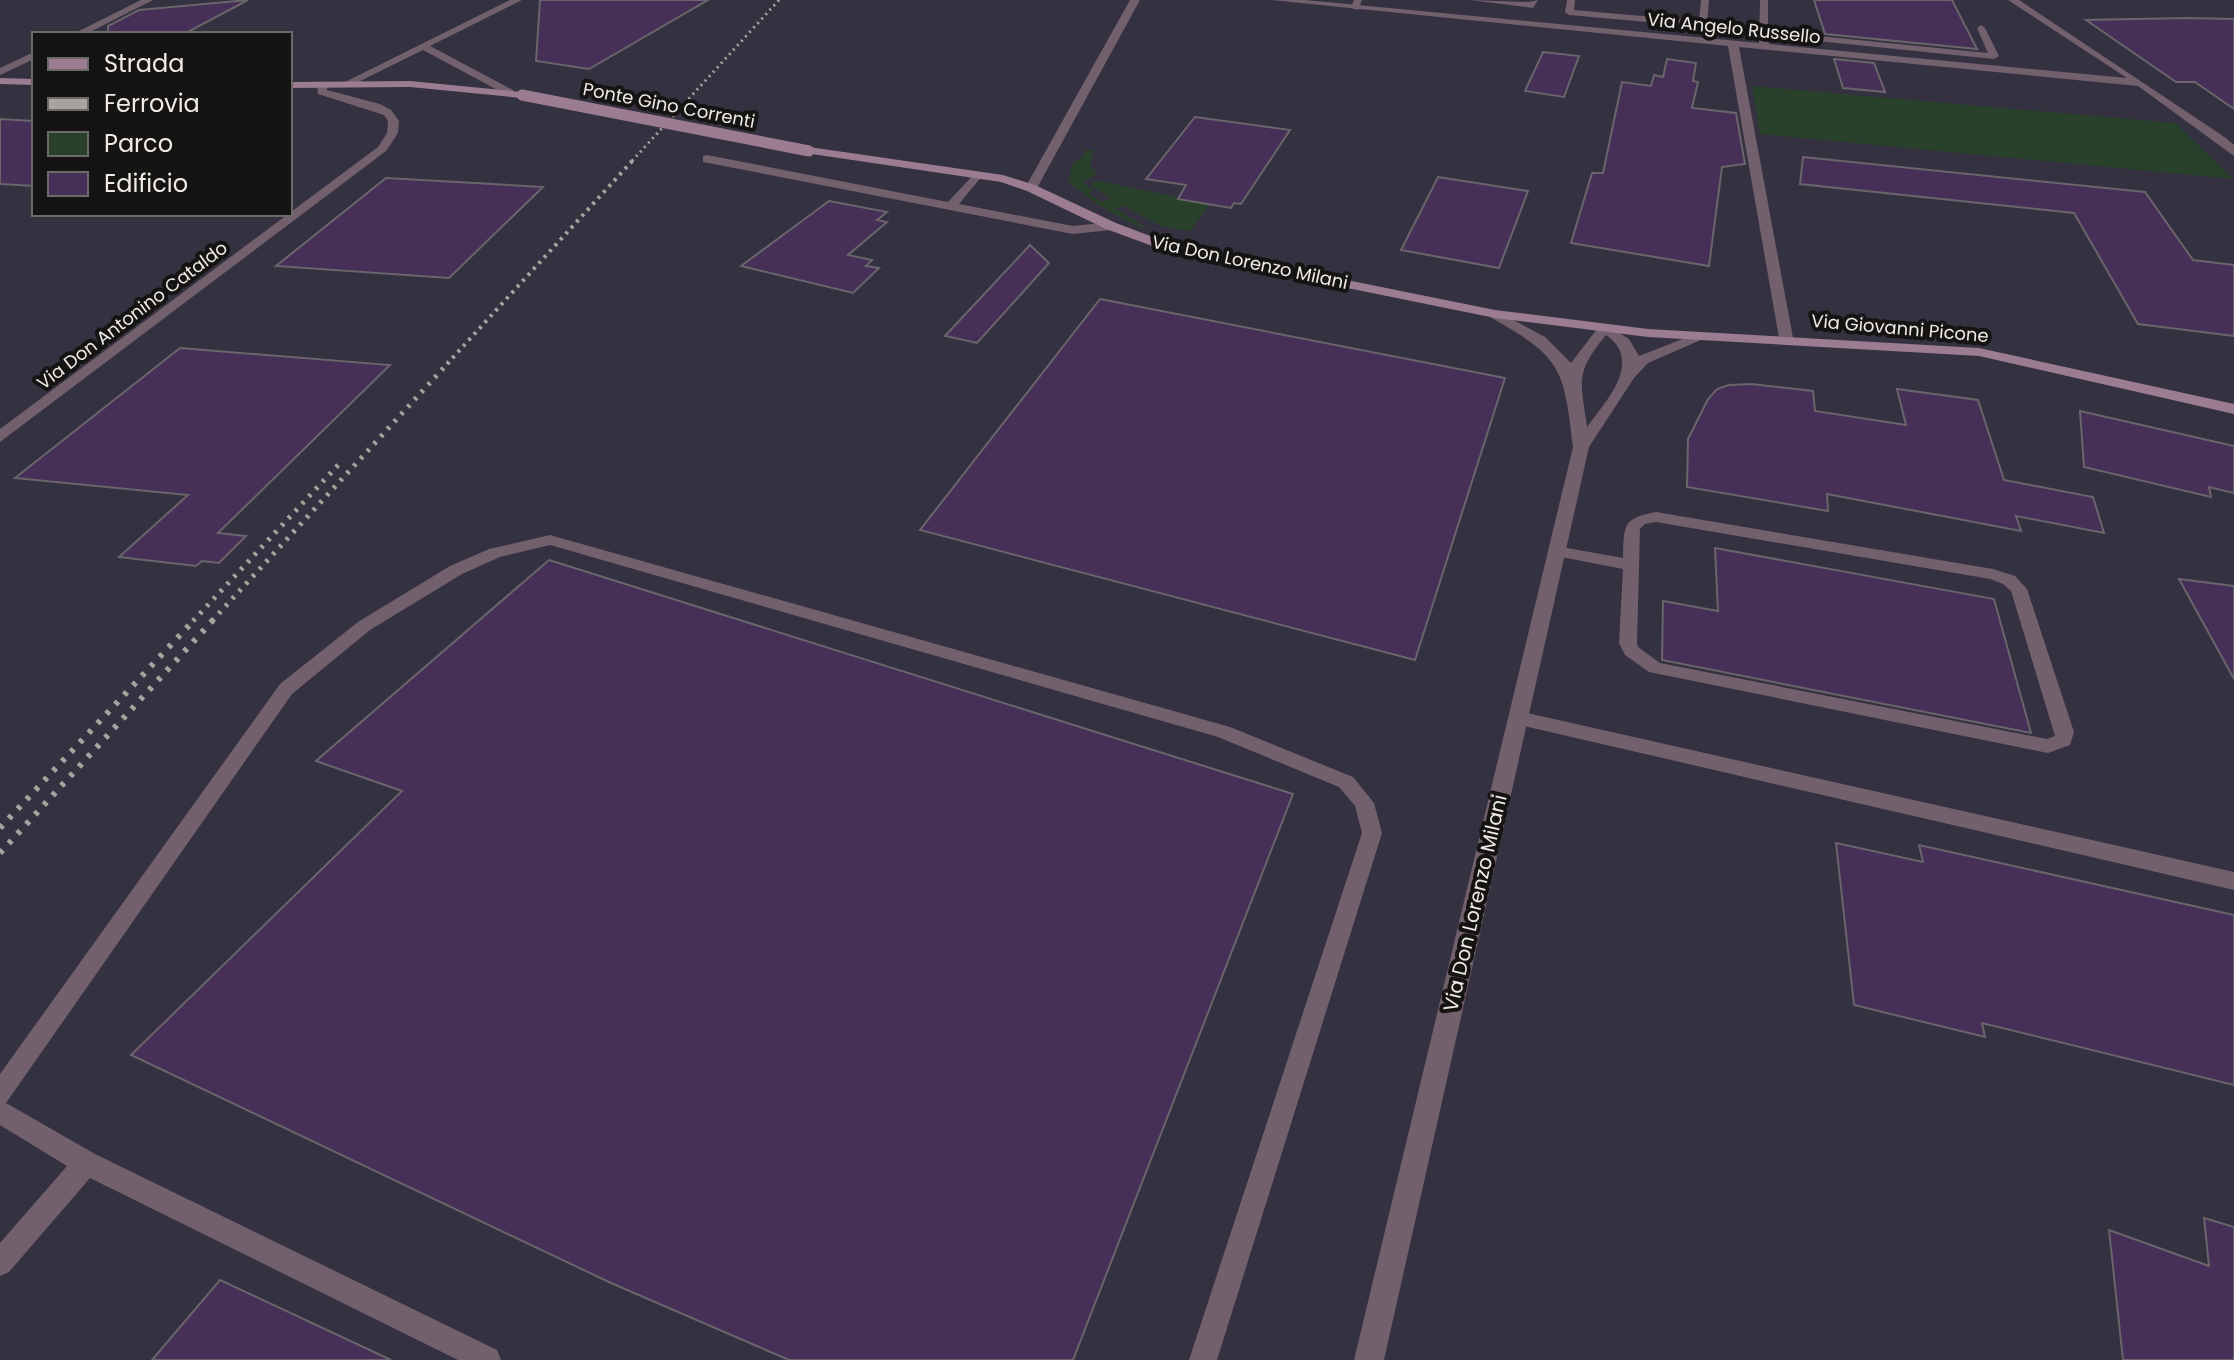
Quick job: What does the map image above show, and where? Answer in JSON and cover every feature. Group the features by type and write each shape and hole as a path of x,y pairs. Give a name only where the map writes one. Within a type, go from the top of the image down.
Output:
{"street":[{"path":"82,32 148,0"},
{"path":"346,84 517,0"},
{"path":"1031,188 1135,0"},
{"name":"Via Angelo Russello","path":"1276,0 1357,4 2141,83"},
{"path":"2013,0 2141,83 2222,140 2234,152"},
{"path":"1733,44 1786,338"},
{"path":"422,46 516,94"},
{"path":"0,72 32,56"},
{"path":"0,81 32,82"},
{"path":"292,85 410,84 516,94"},
{"name":"Via Don Antonino Cataldo","path":"0,437 382,149 392,137 393,123 387,110 362,100 330,96 322,92 322,85"},
{"name":"Ponte Gino Correnti","path":"516,94 809,151"},
{"name":"Via Don Lorenzo Milani","path":"809,151 977,175 1031,188 1111,226 1171,248 1495,314 1605,328"},
{"path":"707,159 1073,230 1111,226"},
{"path":"951,206 977,175"},
{"path":"1495,314 1549,345 1562,359 1574,380"},
{"path":"1581,447 1574,380 1579,359 1605,328 1626,343 1633,356 1629,375"},
{"name":"Via Giovanni Picone","path":"1605,328 1979,352 2234,409"},
{"path":"1581,447 1629,375 1643,360 1703,336"},
{"name":"Via Don Lorenzo Milani","path":"1369,1360 1581,447"}],"lane":[{"path":"1474,0 1533,5 1534,0"},
{"path":"1571,0 1569,12 1703,24 1705,0"},
{"path":"1764,0 1764,47"},
{"path":"1646,19 1646,35"},
{"path":"1763,33 1994,56 1981,28"},
{"path":"1656,517 1993,574 2009,580 2019,589 2065,732 2063,740 2048,746 1655,668 1631,651 1628,643 1631,565 1632,528 1640,520 1656,517"},
{"path":"0,1094 286,689 364,626 443,578 495,553 550,540 1223,732 1346,782 1364,803 1372,833 1203,1360"},
{"path":"1556,551 1631,565"},
{"path":"1518,718 2234,881"},
{"path":"0,1112 86,1163 487,1360"},
{"path":"0,1263 86,1163"}],"shaded area":[{"path":"0,0 2234,0 2234,1360 0,1360"}],"green space":[{"path":"1752,86 2175,123 2234,179 1760,134"},
{"path":"1086,150 1094,150 1090,165 1097,174 1083,182 1092,191 1088,193 1102,202 1111,198 1091,186 1095,180 1210,204 1190,231 1163,227 1123,206 1115,208 1150,230 1128,221 1096,203 1068,181 1073,162 1082,158"}],"building":[{"path":"248,0 188,32 108,32 108,26 139,10"},
{"path":"540,0 708,0 589,69 536,61"},
{"path":"1814,0 1952,0 1977,49 1825,34"},
{"path":"2234,19 2234,109 2195,82 2176,82 2086,20"},
{"path":"1543,52 1579,56 1564,97 1525,91"},
{"path":"1667,59 1696,63 1693,81 1698,82 1692,108 1736,113 1745,164 1722,167 1709,266 1571,243 1592,173 1603,173 1622,82 1651,86 1654,75 1663,77"},
{"path":"1834,59 1874,63 1885,92 1843,88"},
{"path":"1195,117 1290,130 1241,204 1234,203 1231,208 1178,199 1186,185 1146,179"},
{"path":"0,119 32,121 32,186 0,184"},
{"path":"1803,157 2145,192 2193,260 2234,265 2234,336 2138,324 2074,213 1800,184"},
{"path":"1438,177 1528,191 1499,268 1401,250"},
{"path":"386,178 543,187 449,278 276,266"},
{"path":"829,201 887,212 877,220 887,222 848,255 872,260 866,266 879,268 853,293 741,266"},
{"path":"1030,245 1049,263 977,343 945,336"},
{"path":"1100,299 1505,378 1415,660 920,530"},
{"path":"180,348 390,365 218,533 246,536 219,563 202,561 196,566 119,557 188,495 15,478"},
{"path":"1751,384 1813,391 1815,411 1906,425 1897,389 1978,400 2004,480 2093,497 2104,533 2016,516 2021,531 1827,494 1828,511 1687,487 1688,439 1708,399 1717,389"},
{"path":"2080,411 2234,446 2234,493 2209,487 2211,497 2084,467"},
{"path":"1715,548 1994,599 2031,733 1662,660 1663,601 1718,611"},
{"path":"549,560 1293,794 1073,1360 789,1360 611,1283 131,1055 402,791 316,761"},
{"path":"2179,579 2234,586 2234,679"},
{"path":"1836,843 1923,862 1919,845 2234,915 2234,1085 1982,1023 1985,1037 1854,1005"},
{"path":"2204,1218 2234,1227 2234,1360 2123,1360 2109,1230 2209,1266"},
{"path":"220,1280 391,1360 152,1360"}],"railway":[{"path":"632,161 779,0"},
{"path":"447,364 634,159"},
{"path":"212,621 449,362"},
{"path":"193,621 340,463"},
{"path":"0,828 195,619"},
{"path":"0,853 214,619"}]}
